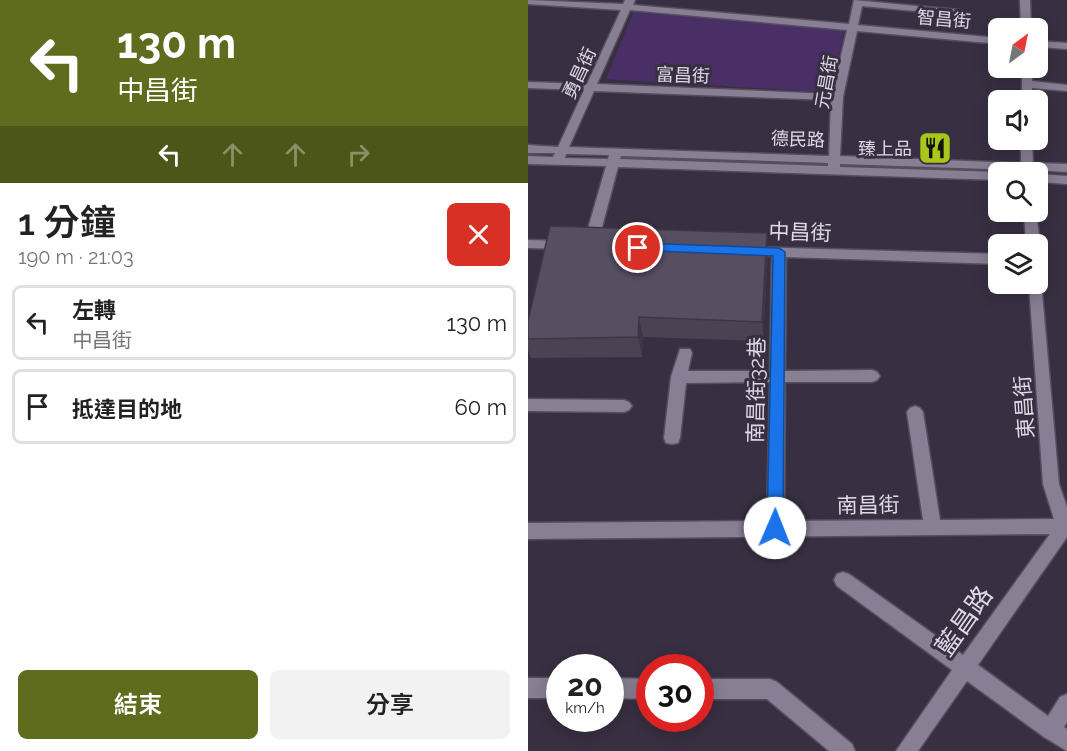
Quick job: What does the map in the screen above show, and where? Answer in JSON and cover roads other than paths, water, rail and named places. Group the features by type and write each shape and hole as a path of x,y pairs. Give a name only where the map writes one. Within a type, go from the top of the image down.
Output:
{"street":[{"path":"1025,0 1026,18"},
{"name":"智昌街","path":"528,1 629,3 988,40"},
{"path":"859,2 956,12"},
{"name":"元昌街","path":"834,164 837,97 859,2"},
{"name":"勇昌街","path":"560,154 629,3"},
{"path":"1048,45 1067,46"},
{"path":"1027,78 1027,90"},
{"path":"1027,84 1067,88"},
{"name":"富昌街","path":"528,85 837,97"},
{"name":"德民路","path":"528,149 560,154 988,168"},
{"name":"德民路","path":"528,160 560,154"},
{"path":"528,244 546,250 596,246 615,156"},
{"name":"德民路","path":"834,164 988,175"},
{"name":"德民路","path":"1048,168 1067,168"},
{"path":"1048,179 1067,180"},
{"name":"中昌街","path":"732,250 988,259"},
{"name":"南昌街32巷","path":"775,528 779,252"},
{"name":"東昌街","path":"1037,294 1051,484 1066,524"},
{"path":"672,438 679,377 685,353"},
{"path":"679,377 872,376"},
{"path":"528,405 624,406"},
{"path":"915,412 933,526"},
{"name":"南昌街","path":"528,531 1066,524"},
{"name":"藍昌路","path":"906,751 1066,524"},
{"path":"843,580 1059,736 1067,704"},
{"path":"528,688 546,688"},
{"path":"714,689 770,689 845,751"}],"place":[{"name":"臻上品","path":"935,148"}]}
